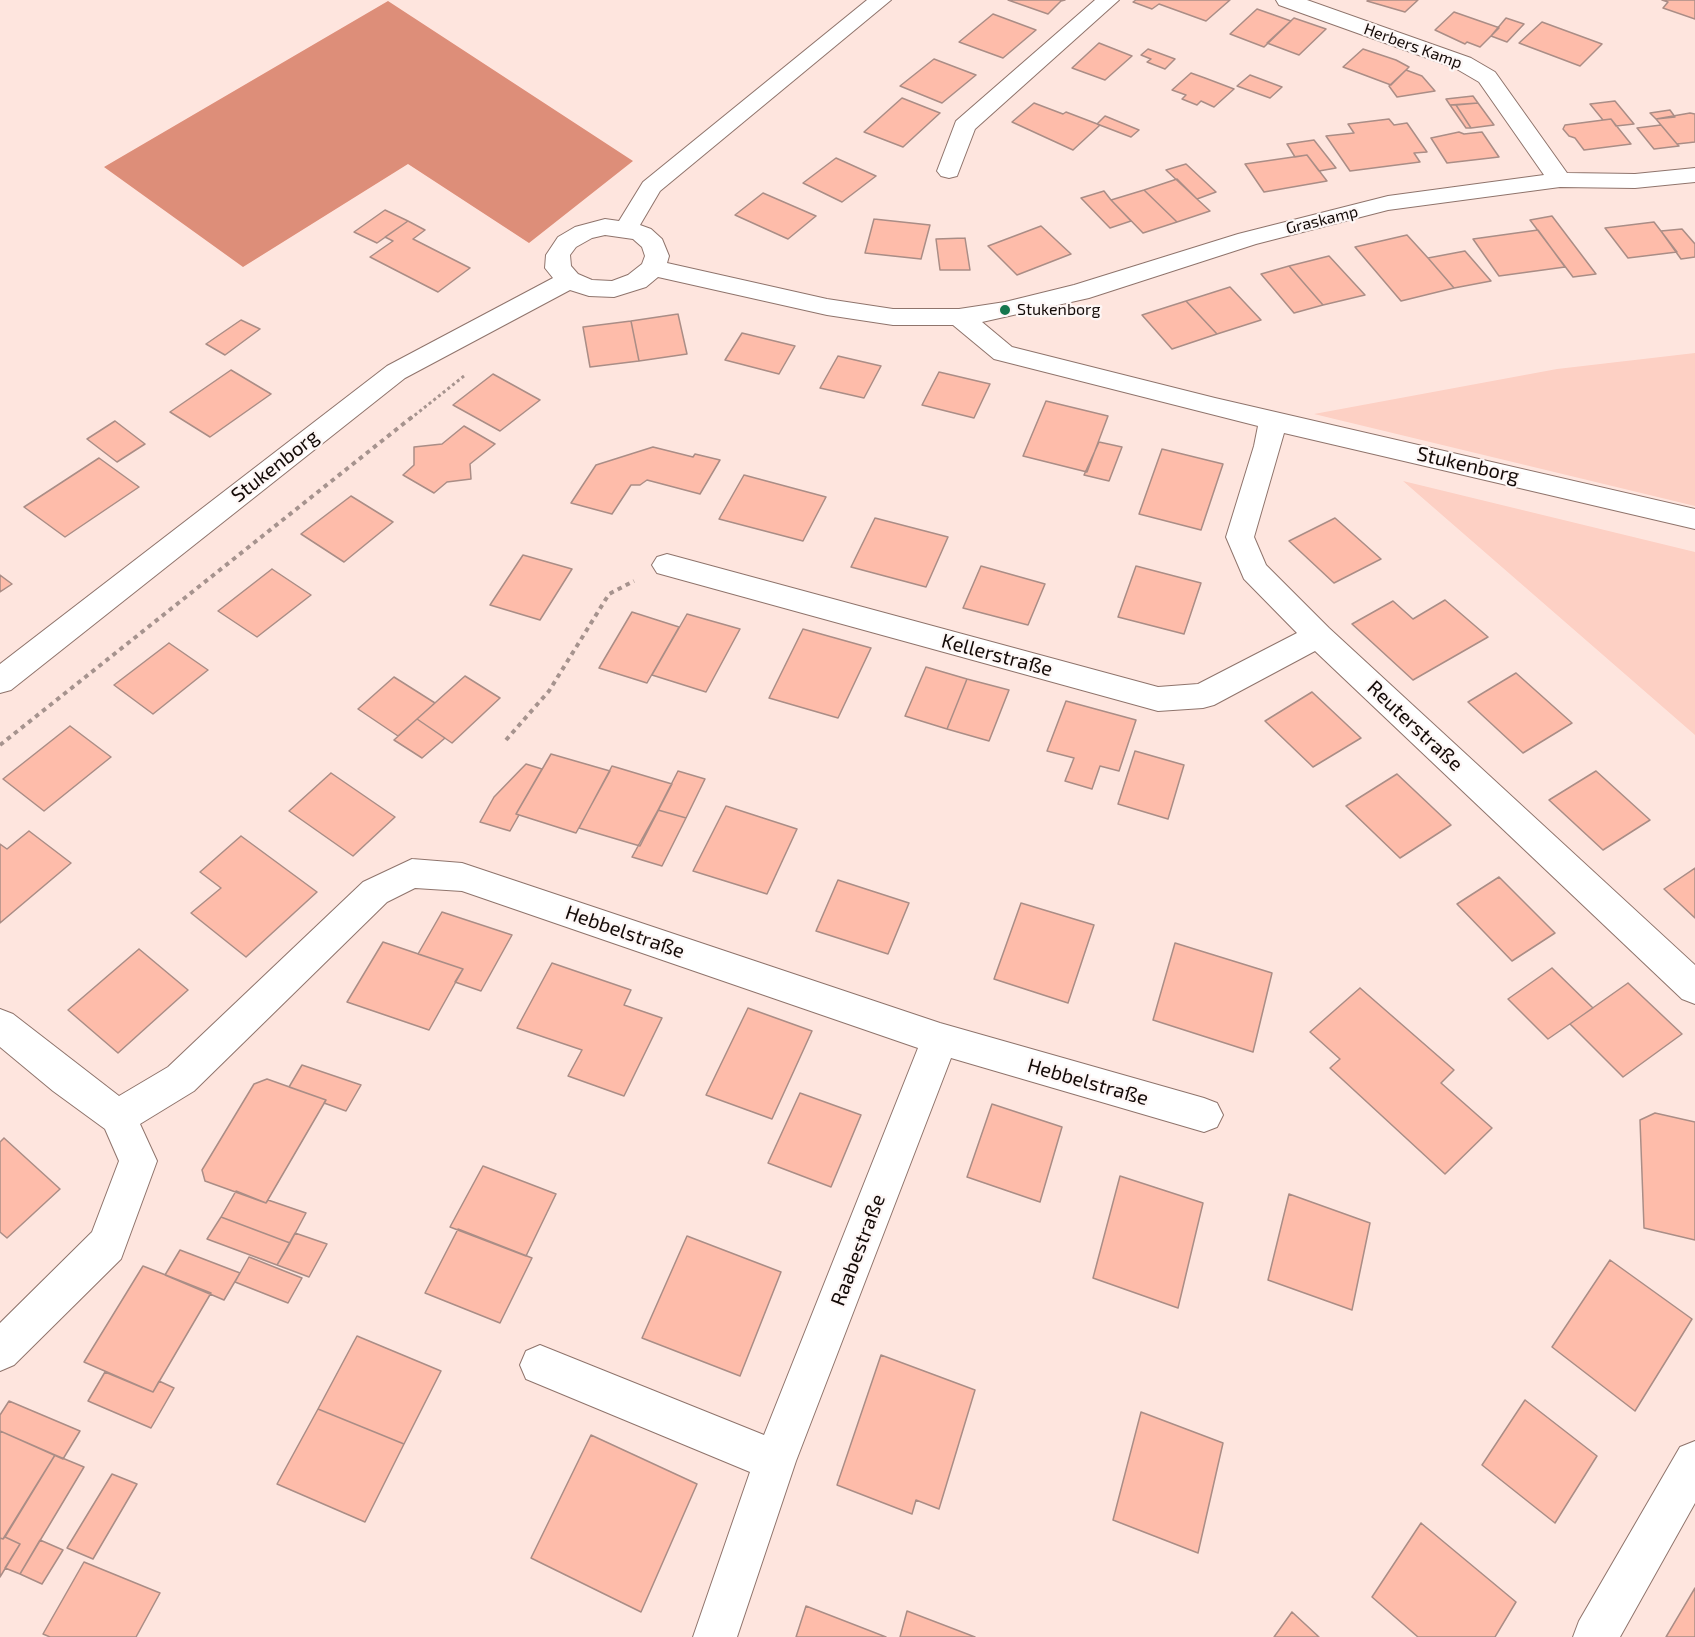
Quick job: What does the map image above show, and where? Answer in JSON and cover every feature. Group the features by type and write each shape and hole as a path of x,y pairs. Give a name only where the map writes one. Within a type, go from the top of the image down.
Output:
{"street":[{"path":"626,229 651,187 880,0"},
{"path":"949,171 964,126 1108,0"},
{"name":"Herbers Kamp","path":"1287,0 1463,63 1487,77 1560,180"},
{"name":"Graskamp","path":"959,317 1005,310 1080,292 1247,239 1388,203 1560,180 1635,181 1695,175"},
{"path":"604,227 626,229 642,234 653,244 657,256 653,268 637,281 614,289 589,288 569,280 558,268 558,255 567,242 584,232 604,227"},
{"path":"653,268 827,307 893,316 959,317"},
{"name":"Stukenborg","path":"0,681 396,372 569,280"},
{"name":"Stukenborg","path":"959,317 1003,353 1215,407 1695,519"},
{"name":"Reuterstraße","path":"1273,419 1268,446 1240,537 1254,571 1318,636 1695,988"},
{"name":"Kellerstraße","path":"667,565 1158,699 1203,696 1318,636"},
{"name":"Hebbelstraße","path":"118,1117 181,1079 375,891 412,873 462,877 940,1039 1204,1115"},
{"path":"0,1025 66,1079 118,1117 138,1161 107,1245 0,1352"},
{"name":"Raabestraße","path":"716,1637 776,1461 940,1039"},
{"path":"540,1365 776,1461"},
{"path":"1595,1637 1695,1462"}],"path":[{"path":"0,745 464,376"},
{"path":"506,740 549,691 609,594 667,565"}],"shaded area":[{"path":"388,1 633,161 529,243 408,164 243,267 104,167"},
{"path":"1695,353 1695,506 1314,414 1557,369"},
{"path":"1403,481 1695,552 1695,735"}],"building":[{"path":"1008,0 1065,0 1048,14"},
{"path":"1136,0 1230,0 1206,21 1159,4 1152,9 1133,2"},
{"path":"1368,0 1418,0 1405,12 1367,1"},
{"path":"1662,0 1695,0 1695,19 1663,8 1668,2"},
{"path":"1257,9 1291,21 1264,47 1230,34"},
{"path":"1454,12 1499,28 1480,47 1467,42 1465,44 1435,30"},
{"path":"993,14 1036,30 1003,58 959,42"},
{"path":"1294,18 1326,29 1299,55 1267,43"},
{"path":"1506,18 1524,24 1507,42 1491,36"},
{"path":"1542,22 1602,44 1580,66 1519,43"},
{"path":"1099,43 1132,56 1105,80 1072,68"},
{"path":"1148,49 1175,59 1165,69 1147,62 1151,59 1141,55"},
{"path":"1363,49 1409,67 1391,85 1343,67"},
{"path":"934,59 976,75 942,103 900,86"},
{"path":"1406,70 1422,76 1435,91 1397,97 1389,86"},
{"path":"1191,73 1234,89 1214,107 1201,101 1197,105 1182,99 1186,95 1172,90"},
{"path":"1250,75 1282,87 1270,98 1237,86"},
{"path":"1473,96 1478,103 1450,105 1446,99"},
{"path":"902,98 940,113 903,147 864,132"},
{"path":"1615,101 1634,124 1616,126 1611,119 1603,120 1590,104"},
{"path":"1034,103 1100,125 1073,150 1012,122"},
{"path":"1478,103 1494,125 1471,128 1456,105"},
{"path":"1450,105 1456,105 1471,128 1466,128"},
{"path":"1670,110 1675,117 1656,119 1650,113"},
{"path":"1695,114 1695,142 1677,144 1656,119"},
{"path":"1105,116 1139,130 1131,137 1097,124"},
{"path":"1389,119 1394,125 1407,123 1427,152 1414,153 1420,162 1350,171 1326,136 1354,133 1348,124"},
{"path":"1611,119 1631,144 1584,150 1575,138 1569,136 1563,129 1565,125"},
{"path":"1661,125 1679,146 1654,149 1637,128"},
{"path":"1459,132 1464,134 1482,132 1499,157 1447,163 1431,138"},
{"path":"1314,140 1336,168 1319,171 1307,155 1295,157 1287,144"},
{"path":"1307,155 1327,181 1264,192 1245,164"},
{"path":"836,158 876,176 842,202 803,183"},
{"path":"1186,164 1216,192 1197,199 1166,170"},
{"path":"1177,179 1210,211 1177,222 1144,190"},
{"path":"1144,190 1177,222 1143,233 1111,200"},
{"path":"1104,191 1131,221 1110,228 1081,198"},
{"path":"763,193 816,216 788,239 735,215"},
{"path":"385,210 408,221 377,243 354,232"},
{"path":"1552,216 1596,274 1573,277 1530,220"},
{"path":"874,219 930,225 921,259 865,253"},
{"path":"408,221 425,230 413,239 470,268 438,292 370,257 393,241 385,237"},
{"path":"1654,222 1677,252 1628,258 1605,228"},
{"path":"1041,226 1071,254 1017,275 988,246"},
{"path":"1682,229 1695,244 1695,257 1681,259 1661,231"},
{"path":"1538,230 1565,267 1499,276 1473,239"},
{"path":"1407,235 1454,288 1401,301 1355,247"},
{"path":"965,238 970,270 940,270 936,239"},
{"path":"1465,251 1491,281 1454,288 1428,258"},
{"path":"1329,256 1365,295 1323,305 1289,266"},
{"path":"1289,266 1323,305 1294,313 1261,274"},
{"path":"1230,287 1261,320 1217,334 1186,301"},
{"path":"1186,301 1217,334 1172,349 1142,315"},
{"path":"678,314 687,354 639,361 631,321"},
{"path":"241,320 260,329 225,355 206,344"},
{"path":"631,321 639,361 590,367 583,327"},
{"path":"742,333 795,346 779,374 725,360"},
{"path":"838,356 881,366 864,398 820,388"},
{"path":"231,370 271,394 210,437 170,412"},
{"path":"939,372 990,384 974,418 922,405"},
{"path":"493,374 540,400 500,431 453,405"},
{"path":"1046,401 1108,416 1087,472 1023,456"},
{"path":"115,421 145,444 117,462 87,439"},
{"path":"464,426 495,444 470,464 471,479 447,482 434,493 403,475 414,465 414,447 442,444"},
{"path":"1099,442 1122,447 1109,481 1084,475"},
{"path":"653,447 693,457 695,454 720,460 700,494 647,480 640,485 631,485 612,514 571,503 596,465"},
{"path":"1162,449 1223,464 1201,530 1139,514"},
{"path":"99,458 139,487 65,537 24,507"},
{"path":"744,475 826,497 803,541 719,519"},
{"path":"351,496 393,522 344,562 301,534"},
{"path":"875,518 948,537 926,587 851,567"},
{"path":"1335,518 1381,559 1334,583 1289,541"},
{"path":"523,555 572,569 540,620 490,605"},
{"path":"981,566 1045,584 1028,625 963,608"},
{"path":"1136,566 1201,583 1184,634 1118,617"},
{"path":"272,569 311,595 257,637 218,611"},
{"path":"0,575 12,584 0,592"},
{"path":"1445,600 1488,637 1413,680 1352,624 1393,601 1413,619"},
{"path":"632,612 679,627 647,683 599,668"},
{"path":"687,614 740,629 706,692 652,675"},
{"path":"803,629 871,648 838,718 769,698"},
{"path":"169,643 208,670 153,714 114,685"},
{"path":"926,667 967,679 947,729 905,716"},
{"path":"1516,673 1572,723 1523,753 1468,702"},
{"path":"465,676 500,698 452,743 417,719"},
{"path":"394,677 435,703 398,736 358,709"},
{"path":"967,679 1009,690 989,741 947,729"},
{"path":"1312,692 1361,738 1313,767 1265,721"},
{"path":"1066,701 1136,720 1119,771 1100,766 1092,789 1065,781 1074,758 1047,751"},
{"path":"417,719 445,738 422,758 394,740"},
{"path":"70,726 111,757 44,811 3,779"},
{"path":"1135,751 1184,765 1168,819 1118,804"},
{"path":"551,754 610,771 576,833 516,814"},
{"path":"526,764 542,769 516,814 519,815 510,831 480,822 494,797"},
{"path":"612,766 672,784 640,846 579,828"},
{"path":"678,771 705,779 686,818 658,810"},
{"path":"1596,771 1650,820 1603,850 1549,800"},
{"path":"331,773 395,817 353,856 289,811"},
{"path":"1397,774 1451,825 1400,858 1346,806"},
{"path":"726,806 797,829 767,894 693,871"},
{"path":"658,810 686,818 662,866 632,857"},
{"path":"29,831 71,863 0,923 0,844 7,849"},
{"path":"241,836 317,892 246,957 191,913 221,888 200,872"},
{"path":"1695,868 1695,918 1664,889"},
{"path":"1499,877 1555,933 1512,961 1457,904"},
{"path":"838,880 909,903 888,954 816,931"},
{"path":"1021,903 1094,925 1068,1003 994,979"},
{"path":"442,912 512,935 481,991 455,982 463,969 418,954"},
{"path":"383,942 463,969 429,1030 347,1002"},
{"path":"1175,943 1272,973 1253,1052 1153,1020"},
{"path":"139,949 188,990 118,1053 68,1010"},
{"path":"552,963 631,990 624,1005 662,1018 624,1096 568,1076 582,1050 517,1028"},
{"path":"1552,968 1593,1008 1548,1039 1508,999"},
{"path":"1628,983 1682,1034 1623,1077 1570,1024"},
{"path":"1360,988 1454,1070 1441,1083 1492,1128 1445,1174 1330,1068 1340,1059 1310,1032"},
{"path":"748,1008 812,1031 772,1119 706,1095"},
{"path":"302,1065 361,1085 346,1111 324,1103 326,1100 289,1087"},
{"path":"267,1079 326,1100 266,1203 205,1181 202,1170 254,1084"},
{"path":"800,1093 861,1115 831,1187 768,1163"},
{"path":"992,1104 1062,1127 1040,1202 967,1177"},
{"path":"1655,1113 1695,1122 1695,1240 1644,1228 1640,1120"},
{"path":"4,1138 60,1189 7,1238 0,1232 0,1142"},
{"path":"483,1166 556,1194 526,1256 450,1227"},
{"path":"1120,1176 1203,1203 1178,1308 1093,1278"},
{"path":"236,1191 266,1203 268,1200 306,1213 290,1243 221,1217"},
{"path":"1289,1194 1370,1223 1352,1310 1268,1280"},
{"path":"221,1217 290,1243 277,1265 207,1239"},
{"path":"458,1229 532,1258 500,1323 425,1293"},
{"path":"295,1233 327,1244 309,1277 277,1265"},
{"path":"687,1236 781,1272 740,1376 642,1338"},
{"path":"180,1250 240,1273 224,1300 165,1275"},
{"path":"249,1257 302,1278 288,1303 235,1282"},
{"path":"1610,1260 1692,1319 1635,1411 1552,1347"},
{"path":"143,1266 211,1293 153,1392 84,1362"},
{"path":"357,1336 441,1371 404,1444 318,1409"},
{"path":"881,1355 975,1390 939,1509 916,1500 912,1514 837,1485"},
{"path":"105,1372 153,1392 159,1381 174,1388 151,1428 88,1401"},
{"path":"1525,1400 1597,1456 1555,1523 1482,1465"},
{"path":"9,1401 80,1431 63,1459 0,1431 0,1415"},
{"path":"318,1409 404,1444 365,1522 277,1484"},
{"path":"1141,1412 1223,1443 1198,1553 1113,1520"},
{"path":"0,1431 55,1455 3,1539 0,1538"},
{"path":"591,1435 697,1484 641,1612 531,1558"},
{"path":"55,1455 84,1467 20,1574 5,1568 20,1544 5,1537"},
{"path":"112,1474 137,1484 93,1559 67,1548"},
{"path":"1421,1523 1516,1602 1495,1637 1418,1637 1372,1597"},
{"path":"5,1537 20,1544 0,1577 0,1538"},
{"path":"40,1540 63,1550 42,1584 20,1574"},
{"path":"84,1562 160,1593 136,1637 50,1637 43,1634"},
{"path":"1695,1588 1695,1637 1666,1637"},
{"path":"806,1606 886,1637 796,1637"},
{"path":"907,1611 975,1637 900,1637"},
{"path":"1292,1612 1319,1637 1274,1637"}],"place":[{"name":"Stukenborg","path":"1005,310"}]}
